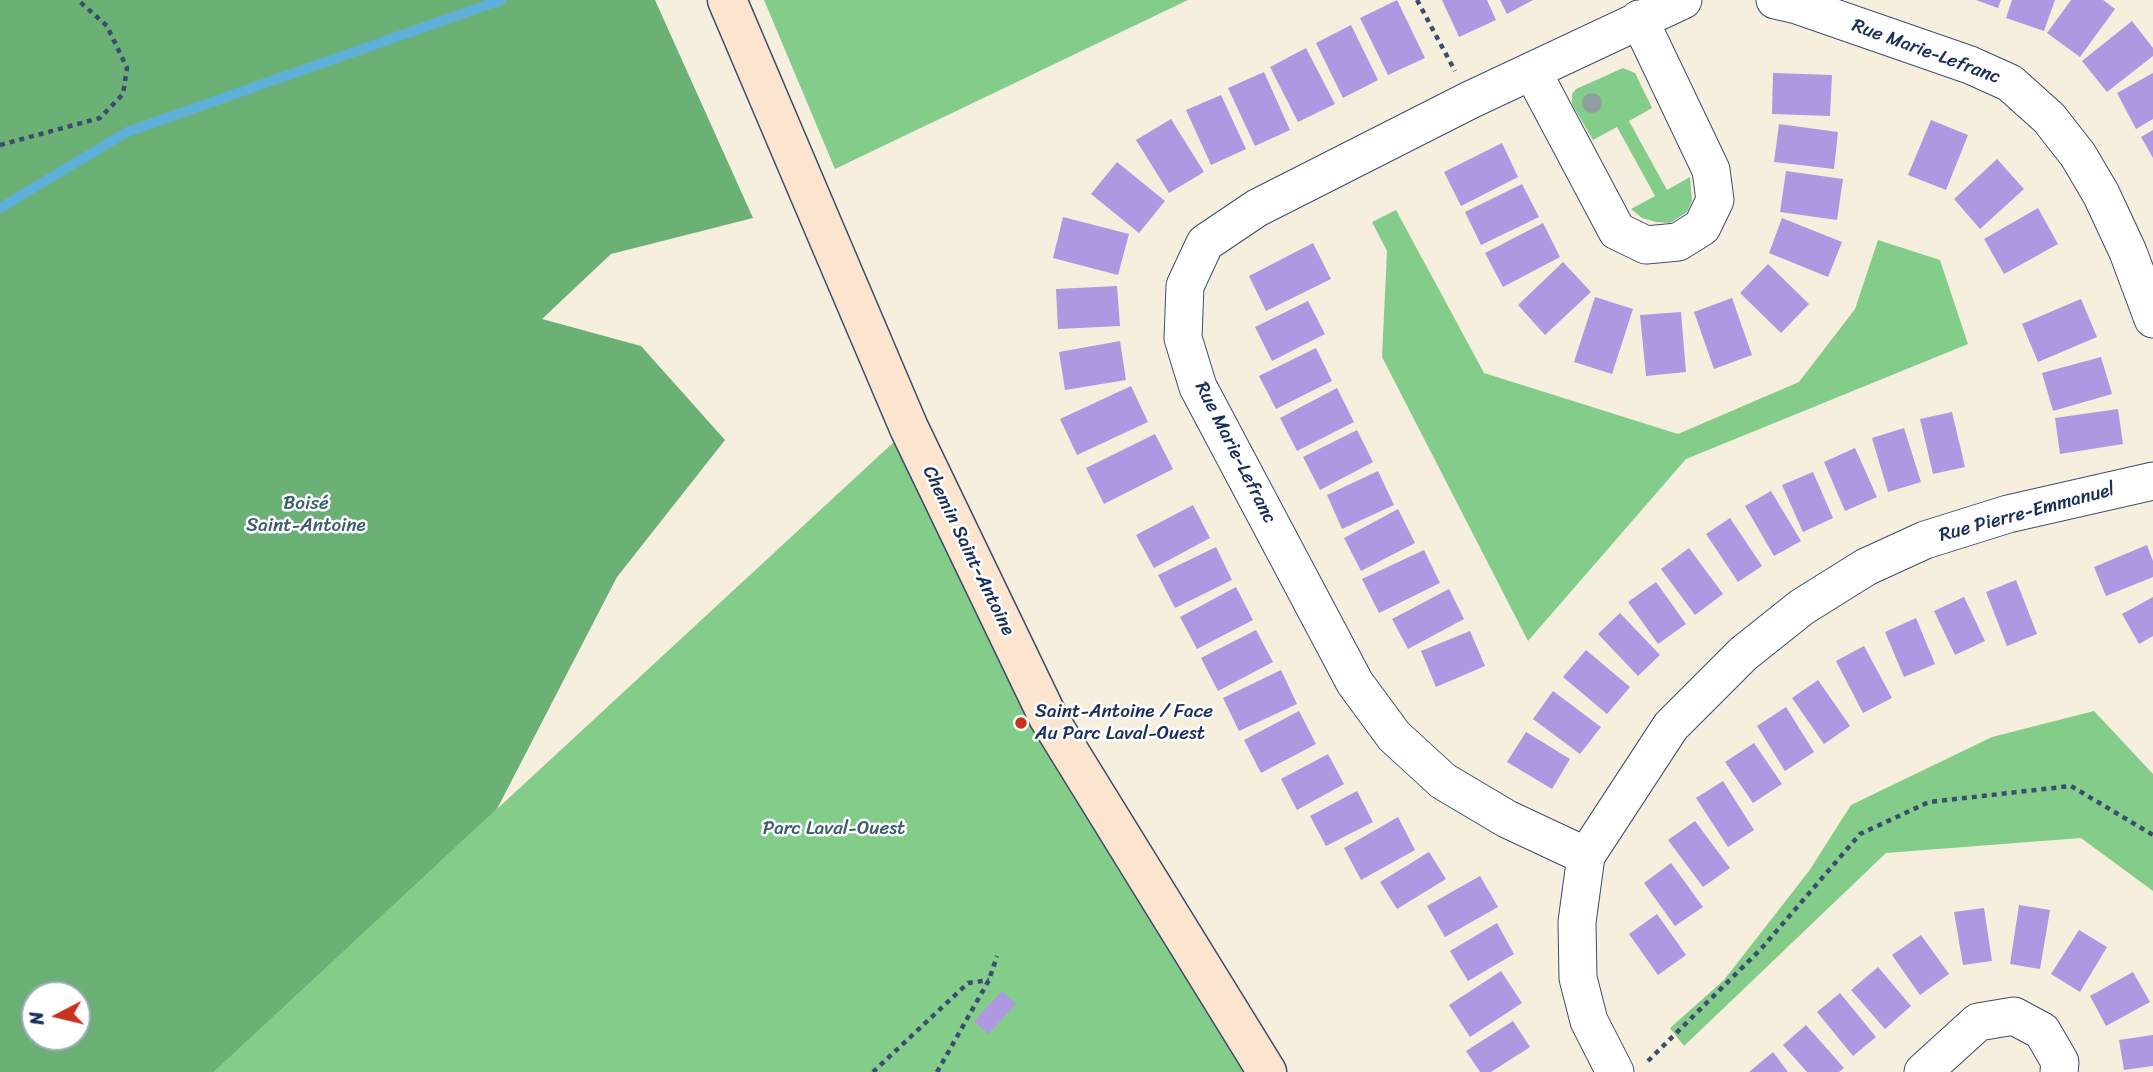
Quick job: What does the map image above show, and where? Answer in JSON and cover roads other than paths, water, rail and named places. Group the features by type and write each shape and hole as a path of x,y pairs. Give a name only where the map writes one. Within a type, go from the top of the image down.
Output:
{"street":[{"name":"Chemin Saint-Antoine","path":"727,0 909,428 1048,717 1266,1072"},
{"name":"Rue Marie-Lefranc","path":"1586,856 1507,819 1443,781 1394,736 1355,684 1198,387 1183,338 1185,286 1206,243 1257,208 1470,100 1683,0"},
{"name":"Rue Marie-Lefranc","path":"1775,0 1797,5 1970,65 2010,83 2049,118 2078,155 2101,194 2153,319"},
{"path":"1532,71 1617,231 1646,245 1678,242 1702,227 1715,200 1710,170 1639,19"},
{"name":"Rue Pierre-Emmanuel","path":"1631,1068 1588,1021 1578,978 1577,922 1586,856 1671,726 1744,654 1801,607 1866,567 1925,540 2008,514 2153,481"},
{"path":"1923,1072 1978,1022 2014,1016 2042,1031 2060,1062 2059,1072"}],"waterway":[{"path":"0,208 127,132 501,0"}],"place":[{"name":"Saint-Antoine / Face Au Parc Laval-Ouest","path":"1021,723"}],"park label":[{"name":"Boisé Saint-Antoine","path":"306,515"},
{"name":"Parc Laval-Ouest","path":"834,829"}]}
